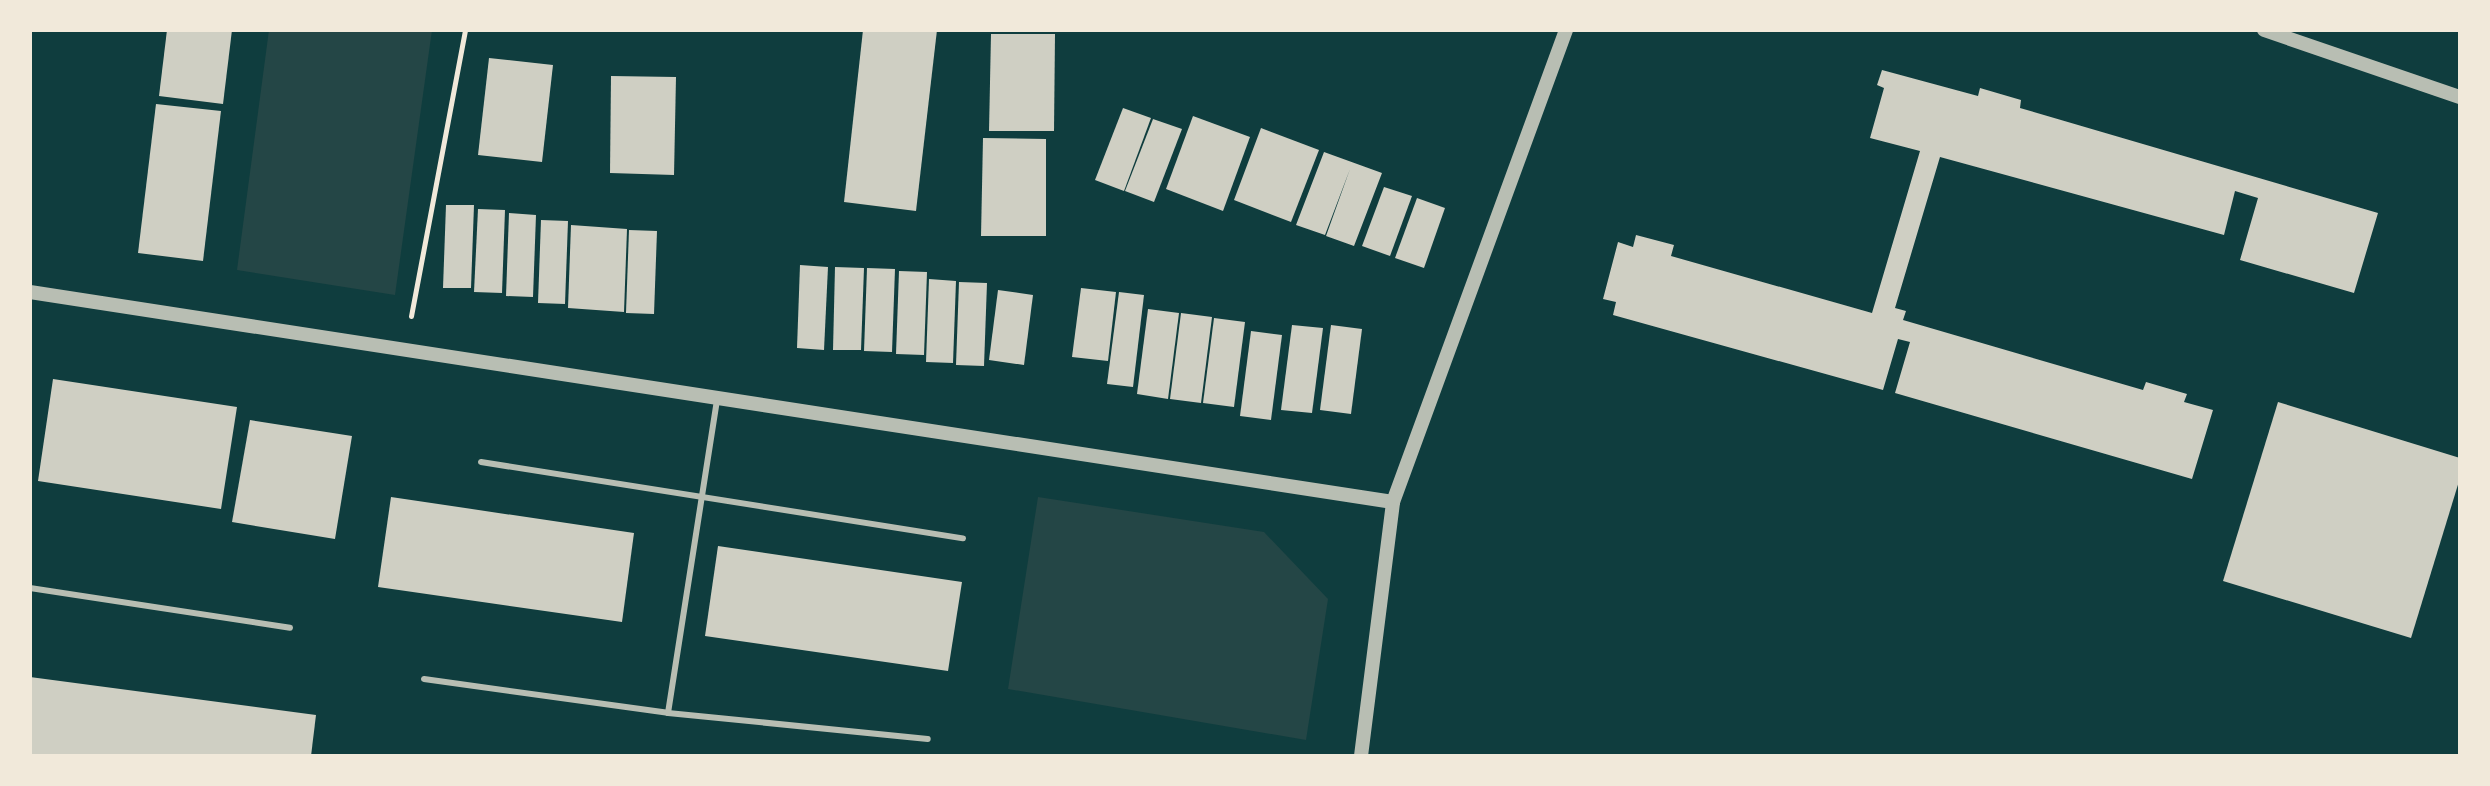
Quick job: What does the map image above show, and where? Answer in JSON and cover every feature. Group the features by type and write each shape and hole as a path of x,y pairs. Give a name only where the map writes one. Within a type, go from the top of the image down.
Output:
{"street":[{"path":"1361,756 1393,502 1566,30"},
{"path":"2264,30 2460,97"},
{"path":"30,292 1393,502"}],"lane":[{"path":"668,713 717,399"},
{"path":"481,462 963,538"},
{"path":"30,588 290,628"},
{"path":"424,679 668,713 928,739"}],"path":[{"path":"411,316 465,30"}],"shaded area":[{"path":"269,30 432,30 395,295 237,270"},
{"path":"1038,497 1264,532 1328,599 1306,740 1008,689"}],"building":[{"path":"167,30 232,30 223,104 159,96"},
{"path":"863,30 937,30 916,211 844,202"},
{"path":"991,34 1055,34 1054,131 989,131"},
{"path":"489,58 553,65 542,162 478,155"},
{"path":"1882,70 1978,96 1980,88 2021,100 2020,108 2378,213 2354,293 2240,260 2258,198 2235,191 2224,235 1940,157 1895,308 1906,311 1903,320 2143,390 2146,382 2187,394 2184,402 2213,410 2192,479 1895,393 1910,342 1898,339 1883,390 1613,315 1616,302 1603,299 1618,242 1633,247 1636,235 1674,245 1671,256 1872,313 1920,151 1870,138 1884,88 1877,85"},
{"path":"611,76 676,77 674,175 610,173"},
{"path":"156,104 221,111 203,261 138,253"},
{"path":"1123,108 1151,118 1124,191 1095,180"},
{"path":"1193,116 1250,137 1223,211 1166,189"},
{"path":"1153,119 1182,129 1154,202 1125,191"},
{"path":"1261,128 1319,150 1291,222 1234,200"},
{"path":"983,138 1046,139 1046,236 981,236"},
{"path":"1324,152 1382,173 1354,246 1326,236 1350,169 1325,235 1296,225"},
{"path":"1384,187 1412,196 1390,256 1362,246"},
{"path":"1417,198 1445,208 1424,268 1395,258"},
{"path":"446,205 474,205 471,288 443,288"},
{"path":"478,209 505,210 502,293 474,292"},
{"path":"509,213 536,215 533,297 506,296"},
{"path":"541,220 568,221 565,304 538,303"},
{"path":"571,225 627,229 624,312 568,308"},
{"path":"629,230 657,231 654,314 626,313"},
{"path":"800,265 828,267 824,350 797,348"},
{"path":"835,267 864,268 861,350 833,350"},
{"path":"867,268 895,269 892,352 864,351"},
{"path":"899,271 927,272 924,355 896,354"},
{"path":"929,279 956,281 953,363 926,362"},
{"path":"959,282 987,283 984,366 956,365"},
{"path":"1081,288 1116,292 1108,361 1072,357"},
{"path":"998,290 1033,295 1024,365 989,360"},
{"path":"1119,292 1144,295 1133,387 1107,384"},
{"path":"1148,309 1179,313 1168,399 1137,394"},
{"path":"1181,313 1212,317 1201,403 1170,399"},
{"path":"1214,318 1245,322 1234,407 1203,403"},
{"path":"1292,325 1323,328 1312,413 1281,410"},
{"path":"1331,325 1362,329 1351,414 1320,410"},
{"path":"1251,331 1282,335 1271,420 1240,416"},
{"path":"53,379 237,407 221,509 38,481"},
{"path":"2278,402 2460,458 2460,478 2411,638 2223,581"},
{"path":"250,420 352,436 335,539 232,522"},
{"path":"391,497 634,533 622,622 378,587"},
{"path":"718,546 962,582 948,671 705,636"},
{"path":"30,677 316,715 311,756 30,756"}]}
